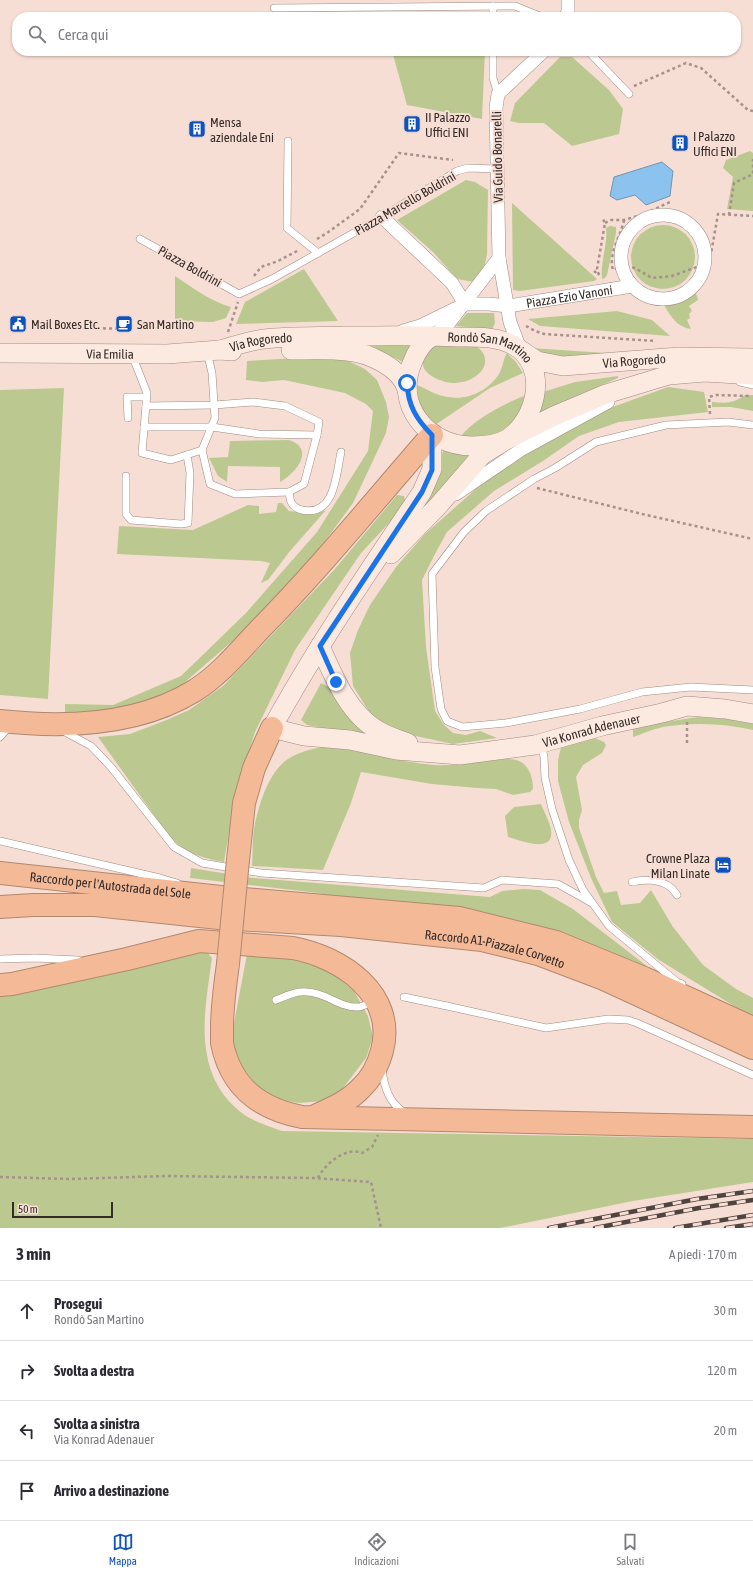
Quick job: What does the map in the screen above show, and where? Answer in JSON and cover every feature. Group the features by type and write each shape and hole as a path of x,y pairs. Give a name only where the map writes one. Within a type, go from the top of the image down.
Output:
{"highway":[{"path":"4,727 103,721 130,717 153,710 194,691 227,663 281,608 432,435"},
{"path":"272,728 254,768 244,803 228,964 222,1006 222,1043 231,1072 246,1091 272,1109 302,1117 753,1127"},
{"name":"Raccordo per l'Autostrada del Sole","path":"0,873 220,907"},
{"name":"Raccordo per l'Autostrada del Sole","path":"0,907 95,904 220,907"},
{"name":"Raccordo A1-Piazzale Corvetto","path":"220,907 459,918 556,942 746,1022"},
{"name":"Raccordo A1-Piazzale Corvetto","path":"220,907 341,925 482,940 538,954 604,979 753,1048"},
{"path":"0,985 12,984 199,941 293,948 308,951 329,959 350,972 369,990 376,1001 381,1014 384,1034 381,1053 376,1068 362,1088 343,1102 313,1117"}],"street":[{"path":"568,0 568,12"},
{"name":"Via Guido Bonarelli","path":"520,349 510,322 499,258 496,108 498,94 539,56"},
{"path":"667,215 680,218 691,225 700,236 704,249 705,264 701,276 693,286 683,294 671,298 658,299 645,295 632,286 625,277 621,253 624,240 631,229 642,220 654,216 667,215"},
{"path":"382,217 452,283 464,304"},
{"path":"433,336 449,323 499,258"},
{"name":"Piazza Ezio Vanoni","path":"464,304 508,306 632,286"},
{"path":"388,336 420,326 464,304"},
{"name":"Via Rogoredo","path":"214,351 250,341 264,339 433,336"},
{"name":"Rondò San Martino","path":"433,336 488,338 508,342 520,349 531,365 534,374 536,391 532,406 526,418 518,428 499,442 476,446 456,445 432,435 420,422 412,410 407,389 407,376 414,358 422,345 433,336"},
{"name":"Via Rogoredo","path":"520,349 538,361 562,366 679,357 753,358"},
{"name":"Via Rogoredo","path":"214,351 348,351 372,358 386,365 401,376 407,389"},
{"name":"Via Emilia","path":"0,353 181,354 214,351"},
{"path":"351,598 438,506 482,455 499,442 569,408 657,377 682,373 705,372 753,375"},
{"path":"438,506 528,445 657,377"},
{"path":"272,728 320,646 422,492 432,470 432,435"},
{"name":"Via Konrad Adenauer","path":"320,646 336,682 347,700 362,717 377,730 428,751"},
{"name":"Via Konrad Adenauer","path":"272,728 304,736 350,740 396,750 428,751 460,755 540,743 602,726 662,713 686,706 725,709 753,714"}],"lane":[{"path":"274,8 451,3 515,6 530,12"},
{"path":"493,6 493,12"},
{"path":"493,56 494,78 498,94"},
{"path":"593,56 630,94"},
{"path":"288,141 287,228 318,253"},
{"name":"Piazza Marcello Boldrini","path":"241,294 382,217 457,171 468,168 497,169"},
{"name":"Piazza Boldrini","path":"140,239 241,294"},
{"path":"146,406 214,405 253,402 285,406 319,422 304,484 288,492 235,494 210,484 202,450 215,418 214,405 212,373 214,351"},
{"path":"132,354 147,392 142,453 171,460 202,450"},
{"path":"705,372 726,380 753,385"},
{"path":"128,418 127,397 146,397"},
{"path":"753,425 728,422 666,425 596,442 525,485 486,511 464,532 432,574 435,667 441,709 447,722 462,727 506,723 580,709 642,692 691,687 753,690"},
{"path":"144,427 212,427 259,434 317,435"},
{"path":"288,492 291,503 297,508 310,512 319,509 329,500 333,490 341,452"},
{"path":"126,476 126,514 131,520 181,524 188,523 190,473 187,455"},
{"path":"42,725 71,734 91,746 111,767 174,847 202,863 262,873 484,888 502,880 558,884 592,903"},
{"path":"540,743 544,757 545,778 552,808 569,860 583,890 609,926 677,982 691,988"},
{"path":"0,841 160,878 220,907"},
{"path":"632,882 642,880 663,883 670,887 677,895"},
{"path":"0,959 35,958 67,961 127,958"},
{"path":"276,1000 291,994 306,992 322,994 338,1002 358,1007 376,1001"},
{"path":"404,997 546,1028 608,1019 628,1020 753,1075"},
{"path":"381,1053 383,1078 392,1102 400,1110 418,1119"}],"path":[{"path":"630,94 634,86 686,63 701,68 748,110 753,111"},
{"path":"228,332 241,294 261,267 278,261 327,233 360,209 399,153 453,160"},
{"path":"729,214 734,183 753,174 753,159"},
{"path":"605,223 611,220 624,220 644,214 670,202"},
{"path":"624,220 614,250 612,265 613,270 622,266 635,268 652,278 672,276 705,264 709,266 718,214 753,216"},
{"path":"599,275 597,269 605,223 603,219"},
{"path":"508,306 527,326 539,333 664,342"},
{"path":"91,328 126,329"},
{"path":"711,423 709,397 716,394 753,396"},
{"path":"525,485 642,514 753,539"},
{"path":"687,716 687,746"},
{"path":"318,1178 321,1172 332,1161 350,1152 356,1151 362,1153 370,1149 381,1129"},
{"path":"0,1178 69,1179 166,1176 318,1178 371,1182 381,1228"}],"green space":[{"path":"393,56 485,56 482,119 407,105"},
{"path":"560,57 572,57 609,90 623,109 619,134 572,146 544,123 519,123 510,121 515,103"},
{"path":"750,151 753,153 753,211 727,209 733,177 723,168 726,160"},
{"path":"466,180 475,182 488,190 487,254 484,269 474,282 457,279 433,252 397,220"},
{"path":"512,203 597,279 594,281 520,291 513,290"},
{"path":"663,225 681,231 689,239 695,257 689,275 681,283 663,289 645,283 637,275 631,257 637,239 645,231"},
{"path":"610,226 616,227 616,233 607,275 602,279 606,228"},
{"path":"304,269 338,321 236,324 245,302"},
{"path":"175,276 209,298 231,307 226,318 213,322 175,321"},
{"path":"696,293 698,300 689,306 692,311 689,314 690,318 687,320 691,329 686,328 678,324 664,305"},
{"path":"617,311 652,320 670,336 540,326 528,319"},
{"path":"467,313 494,313 495,323 492,330 456,326"},
{"path":"368,345 410,345 410,347 403,362"},
{"path":"435,345 475,346 482,351 484,355 484,367 476,376 462,382 453,383 437,379 427,372 423,362 428,352"},
{"path":"530,348 606,353 575,358 557,358"},
{"path":"507,353 516,362 523,373 490,388 435,425 431,421 424,412 420,402 417,385 444,396 456,398 470,396 484,389 495,380 499,374"},
{"path":"314,357 346,360 365,369 377,380 386,402 389,417 386,433 353,503 312,559 243,632 184,683 162,698 113,713 65,714 65,704 113,705 181,676 246,613 317,532 368,451 373,411 366,404 345,393 284,380 262,382 246,380 247,361"},
{"path":"618,376 618,378 538,415 543,392 575,382"},
{"path":"668,387 704,392 708,412 619,422 579,436 543,461 494,491 447,532 422,580 426,647 435,711 444,725 453,733 466,735 480,731 497,738 453,744 397,732 371,715 353,686 350,653 358,630 370,605 396,567 425,534 477,488 539,443 610,408"},
{"path":"64,388 48,699 0,695 0,390"},
{"path":"745,395 753,395 753,411 731,407 712,407 712,402 729,402 737,400"},
{"path":"524,396 523,403 516,417 499,432 482,438 460,438 480,419 508,403"},
{"path":"289,440 297,444 301,449 301,461 292,473 280,482 280,467 228,466 227,482 218,476 209,458 228,457 230,441"},
{"path":"445,450 458,454 471,455 414,519 437,473 443,451"},
{"path":"397,495 404,496 405,500 403,508 361,553 295,650 255,732 235,797 224,862 200,856 187,850 169,836 98,737 130,734 164,721 189,710 223,686 334,570"},
{"path":"278,503 282,503 289,511 315,514 326,510 290,551 268,580 261,583 270,563 261,561 117,554 119,526 193,530 248,505 259,506 259,514 276,512"},
{"path":"321,683 330,688 371,737 307,725 301,720"},
{"path":"698,717 726,719 753,724 753,730 708,724 685,724 659,728 633,737 633,727"},
{"path":"595,738 604,742 606,745 602,753 583,765 576,777 582,810 579,820 579,828 596,877 604,893 617,891 621,905 640,903 651,890 673,927 703,965 736,989 753,998 753,1015 734,1006 659,960 612,922 591,878 569,822 558,781 558,760 561,747"},
{"path":"332,745 421,764 452,765 502,759 519,761 528,769 533,789 530,792 513,795 496,789 432,784 361,772 351,803 323,870 252,866 253,838 256,820 261,801 275,772 288,759 299,753"},
{"path":"541,804 551,830 551,838 548,842 542,844 527,843 508,837 505,816 514,807"},
{"path":"191,868 253,878 490,897 502,891 523,889 540,890 573,909 652,970 318,893 190,878"},
{"path":"204,949 212,958 205,1017 207,1056 213,1075 222,1092 236,1108 246,1116 258,1122 282,1131 753,1139 753,1182 633,1201 500,1228 0,1228 0,996"},
{"path":"264,953 326,968 354,991 368,1016 373,1037 366,1058 340,1092 324,1101 299,1103 275,1099 255,1084 241,1066 234,1048 234,1023 247,954"}],"water":[{"path":"662,162 673,171 670,196 646,205 635,195 617,200 610,196 614,177"}],"railway":[{"path":"549,1228 697,1199 753,1191"},
{"path":"595,1228 699,1208 753,1200"},
{"path":"675,1228 753,1215"},
{"path":"726,1228 753,1224"}],"place":[{"name":"II Palazzo Uffici ENI","path":"412,124"},
{"name":"Mensa aziendale Eni","path":"197,129"},
{"name":"I Palazzo Uffici ENI","path":"680,143"},
{"name":"Mail Boxes Etc.","path":"18,324"},
{"name":"San Martino","path":"124,324"},
{"name":"Crowne Plaza Milan Linate","path":"723,865"}],"route":[{"path":"336,682 320,646 422,492 432,470 432,435 423,426 412,410 407,383"}]}
